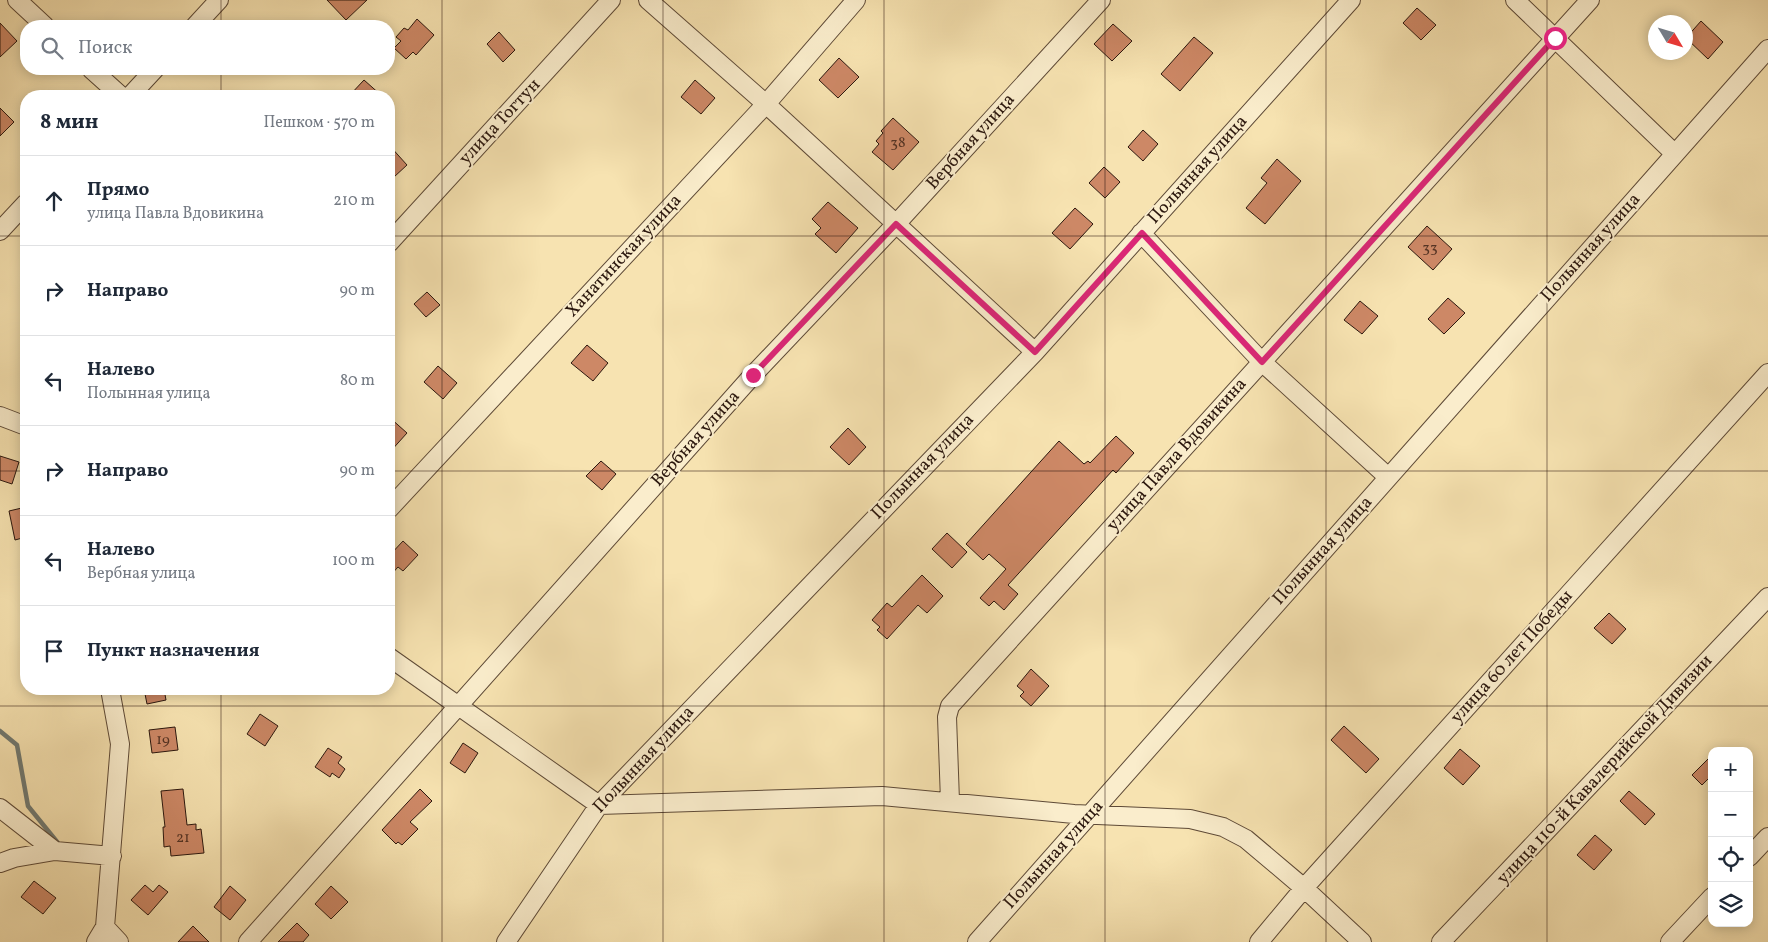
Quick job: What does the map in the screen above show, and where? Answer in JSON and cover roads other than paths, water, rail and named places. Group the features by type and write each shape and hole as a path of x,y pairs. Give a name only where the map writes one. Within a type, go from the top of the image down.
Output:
{"street":[{"path":"17,0 39,20"},
{"path":"201,20 219,0"},
{"name":"улица Тогтун","path":"395,236 612,0"},
{"path":"648,0 766,104 1035,352"},
{"name":"Ханатинская улица","path":"395,503 766,104 856,0"},
{"name":"Вербная улица","path":"248,942 746,382 896,224 1101,0"},
{"name":"Полынная улица","path":"506,942 599,804 1035,352 1351,0"},
{"path":"1515,0 1675,154"},
{"name":"улица Павла Вдовикина","path":"950,802 947,717 950,706 1590,0"},
{"name":"Полынная улица","path":"977,942 1768,49"},
{"path":"98,75 115,90"},
{"path":"136,90 149,75"},
{"path":"0,230 20,209"},
{"path":"1142,233 1262,362 1388,477"},
{"name":"улица 60 лет Победы","path":"1259,942 1304,888 1768,373"},
{"path":"0,416 20,424"},
{"name":"улица 110-й Кавалерийской Дивизии","path":"1441,942 1768,598"},
{"path":"395,661 599,804 882,796 1090,814 1190,819 1223,826 1246,839 1304,888 1362,942"},
{"path":"111,695 120,744 112,856 101,935 119,942"},
{"path":"0,808 55,851"},
{"path":"1753,853 1768,837"},
{"path":"0,862 55,851 112,856"},
{"path":"1670,942 1708,901"}],"waterway":[{"path":"0,731 17,745 28,806 58,843"}]}
